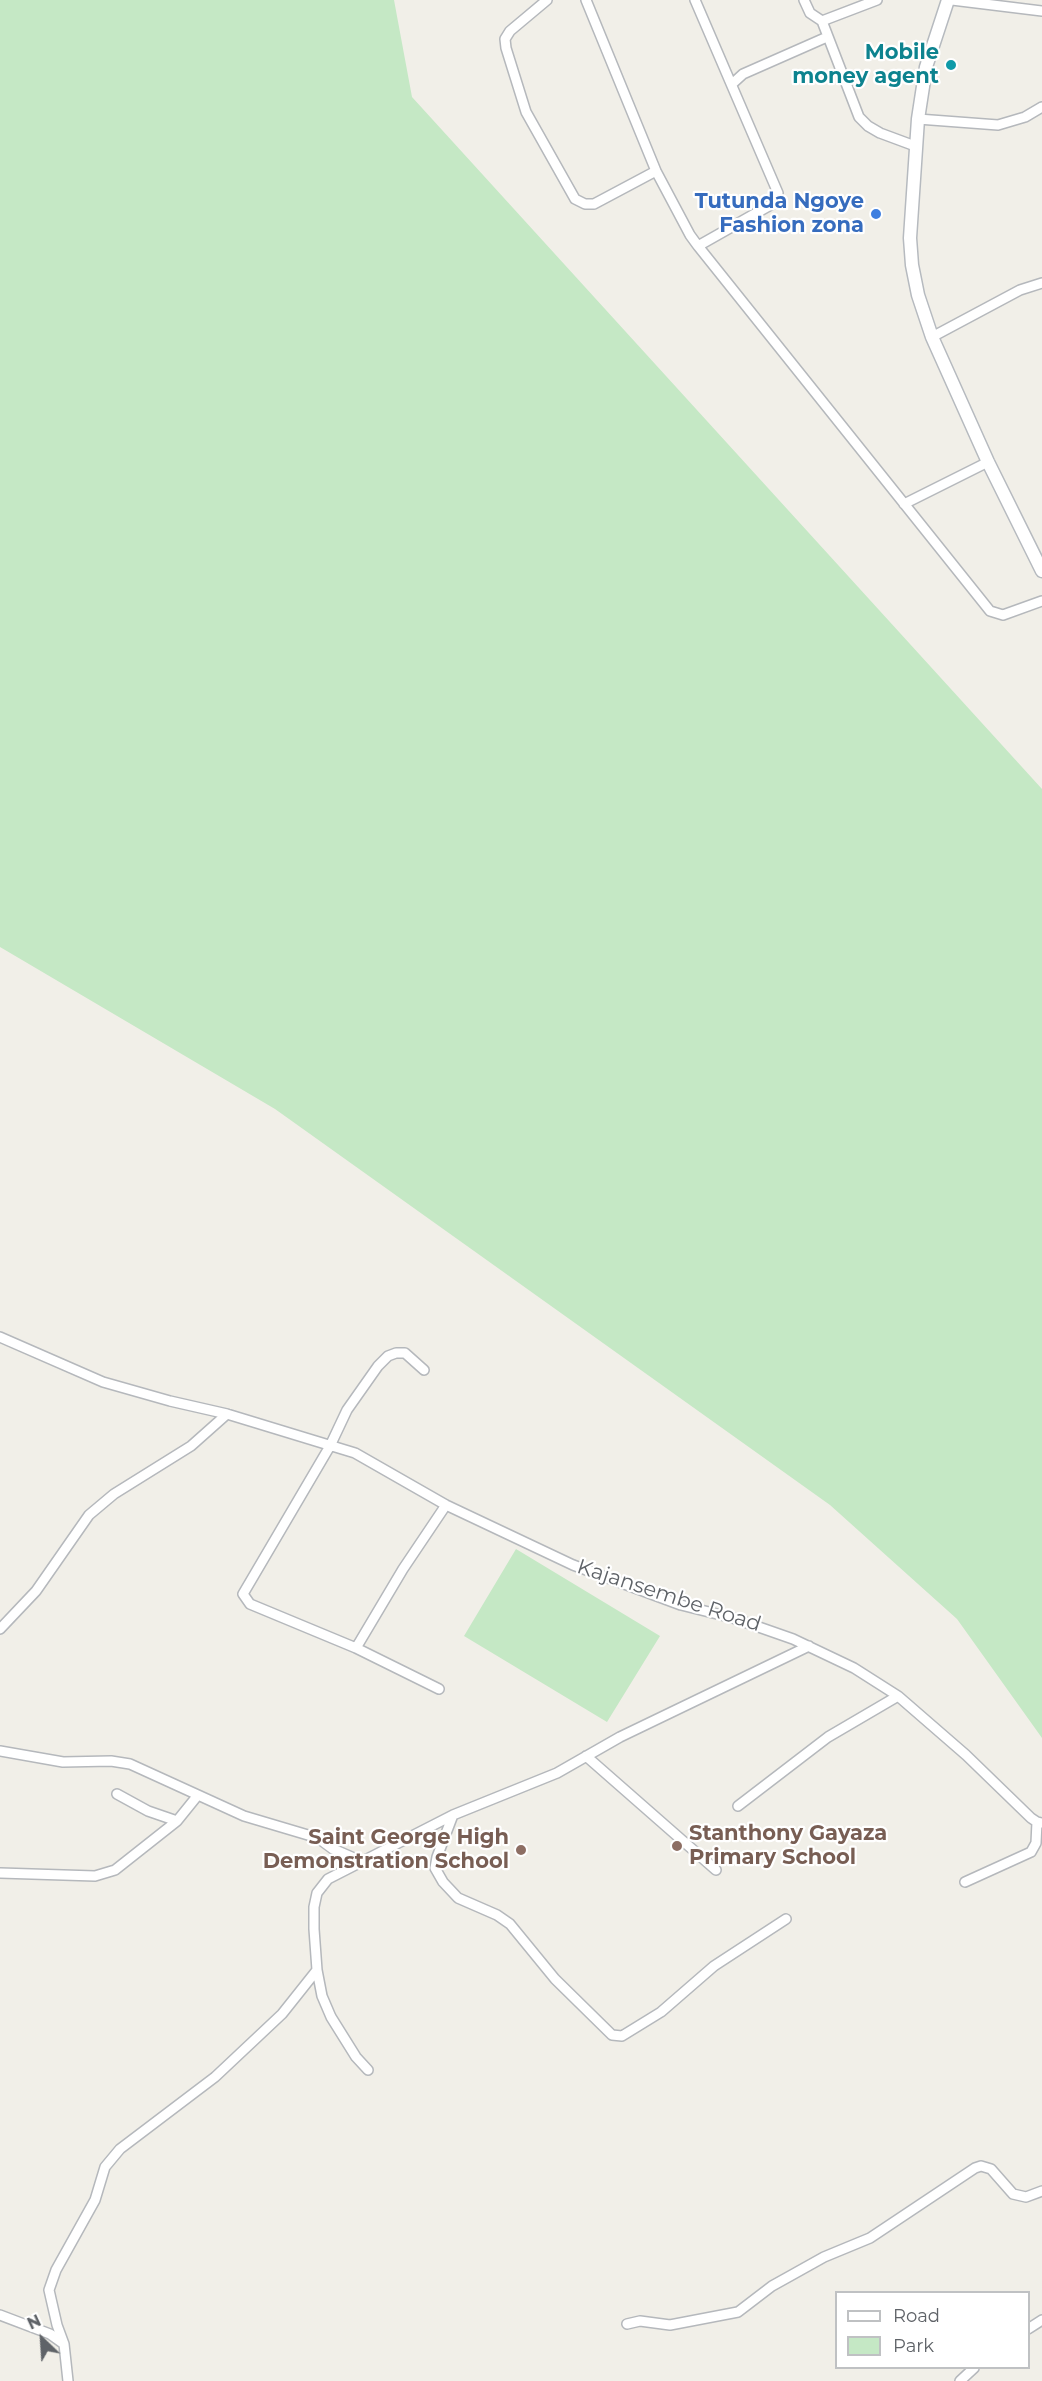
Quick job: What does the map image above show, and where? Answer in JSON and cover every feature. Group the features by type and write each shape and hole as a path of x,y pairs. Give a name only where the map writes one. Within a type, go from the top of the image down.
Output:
{"street":[{"path":"548,0 510,31 505,39 506,48 526,112 575,199 585,204 594,204 656,171"},
{"path":"586,0 656,171 690,236 990,611 1003,615 1042,601"},
{"path":"694,0 778,190 778,197 774,202 698,246"},
{"path":"804,0 810,13 822,21 859,117 880,133 915,146"},
{"path":"822,21 877,0"},
{"path":"948,0 927,67 918,119 910,238 912,265 921,306 932,337 988,462 1042,571"},
{"path":"952,0 1042,11"},
{"path":"732,84 743,74 827,37"},
{"path":"726,72 743,74"},
{"path":"918,119 998,125 1025,117 1042,107"},
{"path":"932,337 1020,290 1042,283"},
{"path":"904,504 988,462"},
{"name":"Kajansembe Road","path":"0,1337 103,1382 170,1401 227,1413 355,1453 446,1505 573,1565 681,1605 778,1632 808,1646 854,1668 898,1696 1039,1823"},
{"path":"424,1370 405,1353 388,1356 378,1366 347,1410 330,1446 243,1594 244,1599 250,1604 356,1648 439,1689"},
{"path":"0,1629 36,1592 89,1515 114,1494 191,1446 227,1413"},
{"path":"356,1648 403,1569 446,1505"},
{"path":"368,2070 356,2057 331,2017 322,1996 317,1970 314,1907 317,1893 328,1880 453,1815 557,1773 620,1737 808,1646"},
{"path":"738,1806 828,1737 898,1696"},
{"path":"0,1751 63,1762 111,1761 130,1764 244,1816 318,1838 333,1849 363,1862"},
{"path":"586,1756 716,1870"},
{"path":"117,1794 148,1811 177,1821"},
{"path":"0,1873 95,1876 115,1870 177,1821 198,1796"},
{"path":"453,1815 435,1868 443,1882 458,1898 497,1915 510,1924 555,1979 612,2035 622,2036 661,2012 714,1966 786,1919"},
{"path":"965,1882 1031,1852 1036,1844 1039,1823"},
{"path":"68,2381 64,2343 57,2325 49,2290 57,2270 95,2199 105,2167 120,2149 215,2077 282,2014 317,1970"},
{"path":"627,2324 640,2321 670,2325 738,2312 772,2286 824,2257 870,2238 970,2170 981,2166 991,2169 1013,2194 1026,2197 1042,2191"},
{"path":"0,2315 50,2334 64,2343"},
{"path":"960,2381 972,2369"}],"green space":[{"path":"0,0 394,0 412,97 1042,789 1042,1738 957,1619 830,1505 275,1109 0,947"},
{"path":"516,1549 660,1636 607,1722 464,1636"}],"place":[{"name":"Mobile money agent","path":"951,65"},
{"name":"Tutunda Ngoye Fashion zona","path":"876,214"},
{"name":"Stanthony Gayaza Primary School","path":"677,1846"},
{"name":"Saint George High Demonstration School","path":"521,1850"}]}
